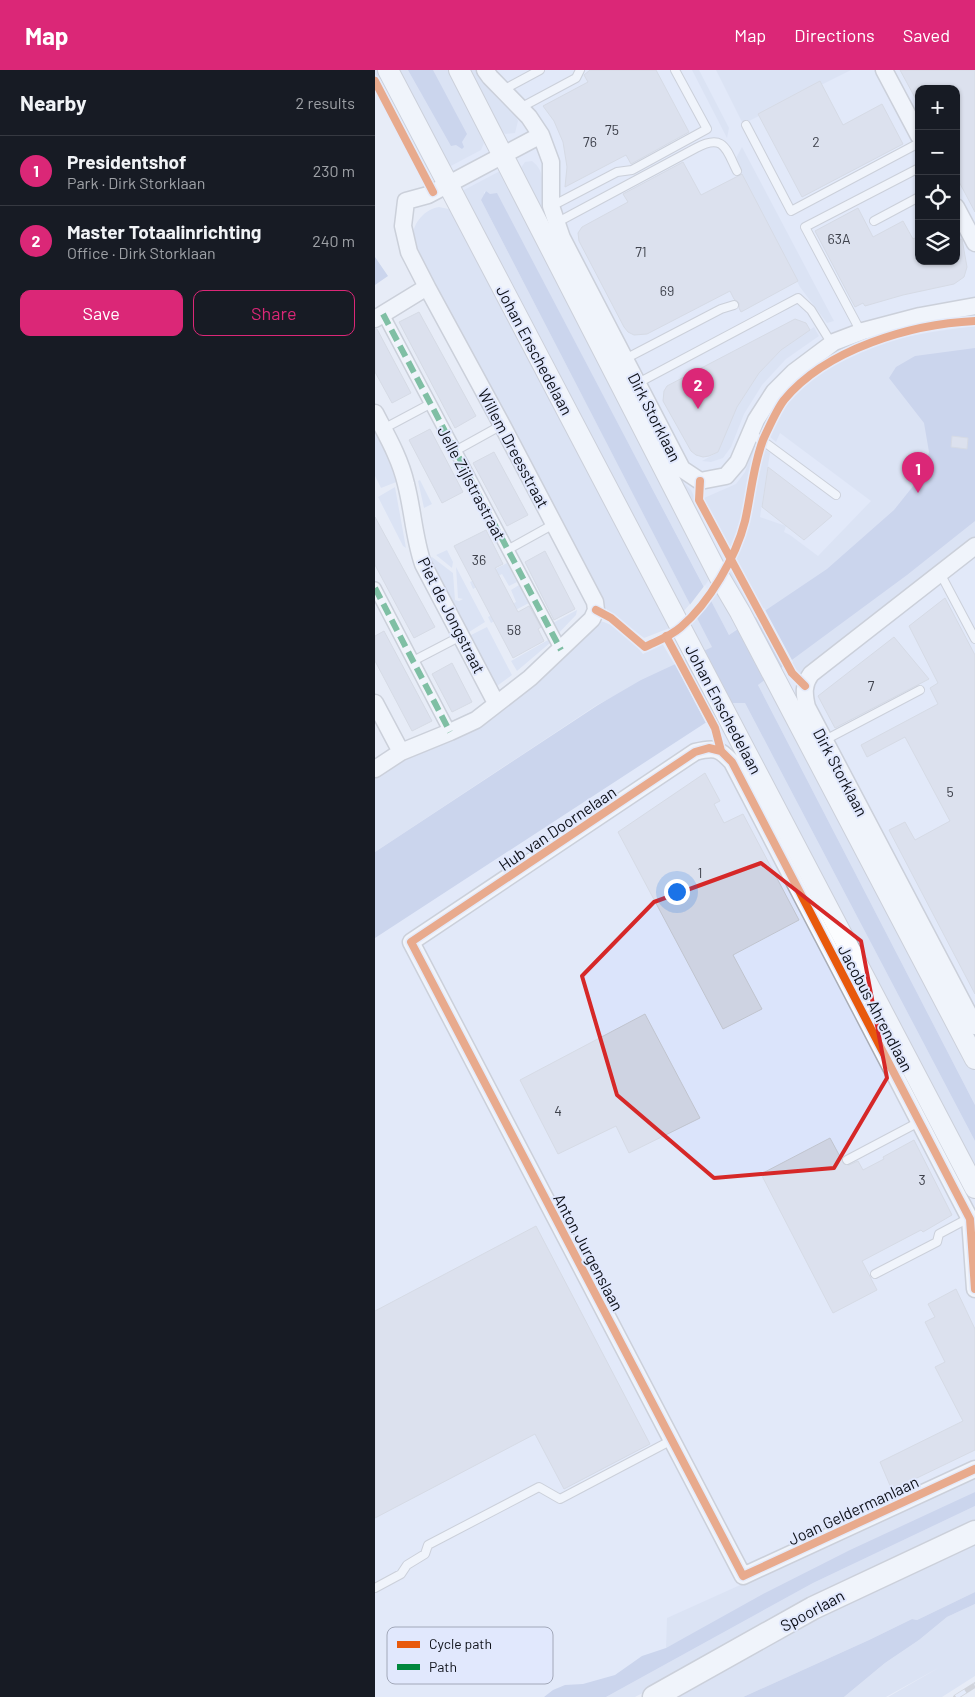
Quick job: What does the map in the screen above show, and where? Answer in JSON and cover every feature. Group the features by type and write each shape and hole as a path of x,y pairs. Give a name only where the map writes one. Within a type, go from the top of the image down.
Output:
{"main road":[{"name":"Spoorlaan","path":"654,1697 813,1608 975,1532"}],"street":[{"name":"Johan Enschedelaan","path":"388,70 975,1188"},
{"path":"459,70 720,578 740,612 975,1059"},
{"name":"Dirk Storklaan","path":"485,70 529,117 541,135 551,162 551,206 562,238 682,469 700,481 726,476 738,462 756,420 774,392 794,372 832,344 861,332 920,316 975,306"},
{"path":"884,70 916,130"},
{"path":"447,185 541,135"},
{"name":"Willem Dreesstraat","path":"447,185 428,195 406,201 403,226 409,252 595,602 596,610 592,619 561,650"},
{"path":"960,215 975,243"},
{"path":"379,317 427,288"},
{"name":"Jelle Zijlstrastraat","path":"379,317 430,404 561,650"},
{"name":"Piet de Jongstraat","path":"375,413 397,455 406,482 417,547 423,564 497,703"},
{"name":"Dirk Storklaan","path":"975,547 811,674 805,686 807,707 975,1026"},
{"path":"375,588 451,732"},
{"path":"375,769 401,752 476,720 531,678 561,650"},
{"path":"375,702 401,752"},
{"name":"Hub van Doornelaan","path":"411,942 695,752 709,748 721,751"},
{"name":"Jacobus Ahrendlaan","path":"721,751 732,762 969,1218 975,1288"},
{"name":"Anton Jurgenslaan","path":"411,942 743,1576"},
{"name":"Joan Geldermanlaan","path":"743,1576 975,1469"}],"lane":[{"path":"503,90 540,70"},
{"path":"520,108 576,78 580,70"},
{"path":"551,206 617,172 632,170 707,129 675,70"},
{"path":"746,125 791,211 915,145"},
{"path":"556,223 696,148 711,142 719,142 724,145 737,171"},
{"path":"861,332 805,227 915,170"},
{"path":"873,221 915,199"},
{"path":"637,383 798,298 811,310 832,344"},
{"path":"625,359 721,309 734,305"},
{"path":"383,428 430,404"},
{"path":"455,450 502,425"},
{"path":"750,434 763,441 836,495"},
{"path":"507,550 554,524"},
{"path":"940,573 975,639"},
{"path":"413,661 461,636"},
{"path":"825,740 920,690"},
{"path":"847,1160 919,1122"},
{"path":"875,1274 937,1242 939,1234 969,1218"},
{"path":"375,1588 401,1574 407,1565 425,1554 429,1545 539,1487 560,1499 672,1440"}],"highlighted area":[{"path":"761,863 861,941 887,1078 834,1168 714,1178 617,1095 582,976 654,902"}],"shaded area":[{"path":"375,70 382,70 430,160 428,176 375,74"},
{"path":"378,70 975,70 975,1519 628,1697 375,1697 375,902 736,669 488,204 457,217"},
{"path":"393,70 450,70 477,122 484,143 481,150 447,168"},
{"path":"408,70 433,70 467,134 462,142 464,147 462,149 456,145 451,146"},
{"path":"467,70 476,70 492,93 514,114 518,121 515,133 505,134 498,127"},
{"path":"692,70 699,70 729,128 727,138"},
{"path":"716,70 851,70 743,124"},
{"path":"742,147 834,321 827,323 800,287 734,162"},
{"path":"532,161 541,173 547,221 620,364 684,483 691,490 703,514 694,518 518,172 525,162"},
{"path":"500,171 713,573 704,587 497,194 490,195 486,191 484,192 481,200 690,604 679,617 462,192"},
{"path":"486,191 490,194 497,193 729,635 827,569 894,510 922,475 929,452 924,423 889,378 896,367 915,356 975,348 975,521 907,575 758,685 975,1105 975,1141 745,703 731,703 719,714 375,938 375,852 598,705 641,680 712,647 481,200"},
{"path":"439,207 449,209 457,217 675,626 644,638 602,606 416,252 413,234 416,223 428,211"},
{"path":"375,257 388,276 375,285"},
{"path":"975,313 975,318 906,329 857,344 835,354 815,366 798,380 763,430 761,428 775,401 794,379 816,361 840,348 865,338 919,323"},
{"path":"975,326 975,539 803,673 796,674 735,559 746,530 764,449 770,453 760,517 786,526 784,532 818,556 871,501 780,433 776,442 769,436 777,419 795,393 813,376 855,352 902,338"},
{"path":"814,327 819,336 786,359 762,385 744,414 731,447 723,458 711,462 702,461 718,452 737,407 759,373 781,350"},
{"path":"375,430 392,462 399,481 381,488 375,476"},
{"path":"754,446 758,448 743,516 732,547 729,545 704,498 736,484 745,472"},
{"path":"420,480 432,504 424,508 418,481"},
{"path":"395,487 406,548 403,546 378,497"},
{"path":"447,550 453,562 452,568 436,555"},
{"path":"432,557 453,573 455,600 459,601 463,599 458,598 456,567 485,622 466,634 458,619 458,612 429,558"},
{"path":"507,563 517,582 509,586 502,574 473,589 470,582"},
{"path":"730,570 756,616 754,618 724,577"},
{"path":"519,585 529,603 491,623 488,617 516,602 511,590"},
{"path":"721,587 740,627 729,635 711,601"},
{"path":"577,610 576,615 557,635 551,624"},
{"path":"697,616 713,647 701,652 686,627"},
{"path":"599,621 605,622 617,629 635,644 643,654 662,643 675,665 597,705 375,852 375,778 410,757 461,734"},
{"path":"487,627 512,675 497,686 492,685 467,637"},
{"path":"548,640 550,643 517,671 511,661"},
{"path":"767,677 975,1071 975,1105 758,685"},
{"path":"731,703 745,703 975,1141 975,1180"},
{"path":"975,1479 975,1492 666,1648 667,1618"},
{"path":"975,1492 975,1506 813,1583 606,1697 544,1697 553,1690 565,1685 583,1684 615,1675 642,1656 666,1648 763,1594 850,1550"},
{"path":"975,1506 975,1522 635,1697 606,1697 813,1583"},
{"path":"975,1543 975,1592 917,1620 912,1619 743,1697 670,1697 794,1628"},
{"path":"975,1592 975,1604 947,1617 919,1640 885,1663 844,1697 743,1697 912,1619 917,1620"},
{"path":"975,1604 975,1676 942,1697 888,1697 940,1667 886,1697 844,1697 885,1663 919,1640 947,1617"}],"pier":[{"path":"705,585 712,598 695,618 689,606"},
{"path":"764,608 793,662 784,669 755,614"},
{"path":"683,658 715,719 707,725 674,662"}],"building":[{"path":"590,70 656,70 689,132 631,164 626,155 565,187 567,167 563,142 554,121 543,106 588,82 584,75"},
{"path":"900,70 975,70 975,212 960,184 960,85 915,85 915,98"},
{"path":"820,81 843,125 882,104 903,144 802,197 758,114"},
{"path":"683,162 701,195 742,174 798,281 741,312 739,303 734,299 730,291 647,334 634,335 624,327 579,241 578,233 582,227 628,202 623,194"},
{"path":"858,208 873,237 903,221 913,239 915,238 915,265 960,265 960,239 962,239 967,267 964,277 954,284 903,295 865,306 863,303 855,307 815,231"},
{"path":"419,312 476,416 455,428 399,322"},
{"path":"795,319 806,323 810,330 781,350 759,373 737,407 718,452 703,457 696,455 691,451 663,401 664,391 667,386"},
{"path":"375,329 377,329 411,393 392,403 375,372"},
{"path":"430,429 463,492 442,503 409,440"},
{"path":"952,436 968,438 967,449 951,447"},
{"path":"494,452 528,515 507,526 473,463"},
{"path":"768,467 832,516 804,540 762,507"},
{"path":"375,517 435,627 414,638 375,565"},
{"path":"486,530 503,564 495,568 518,612 529,606 541,627 538,629 544,641 513,658 454,546"},
{"path":"545,551 575,609 554,620 525,562"},
{"path":"945,598 975,655 975,994 889,830 905,822 915,840 950,821 905,737 867,757 861,745 938,704 930,688 938,683 909,626"},
{"path":"384,631 432,721 412,731 375,661 375,636"},
{"path":"894,637 929,679 835,728 818,696"},
{"path":"452,663 472,702 452,712 432,674"},
{"path":"705,773 720,801 714,804 724,823 743,814 799,920 733,955 762,1009 723,1029 618,832"},
{"path":"645,1014 700,1118 629,1153 616,1126 558,1154 520,1080"},
{"path":"830,1138 844,1164 849,1165 858,1161 863,1170 914,1140 952,1215 923,1232 921,1230 862,1261 877,1290 833,1313 761,1174"},
{"path":"536,1226 650,1444 564,1489 535,1434 375,1518 375,1311"},
{"path":"956,1289 975,1329 975,1450 892,1490 880,1462 963,1421 935,1367 945,1362 925,1322 935,1317 928,1304"}],"railway":[{"path":"956,1697 975,1685"}],"marked path":[{"path":"383,314 561,650"},
{"path":"375,588 450,732"}],"cycle path":[{"path":"375,81 433,192"},
{"path":"596,610 611,618 645,647 677,630 702,605 720,578 735,549 745,521 754,470 763,440 778,408 784,400 802,382 823,367 846,353 871,342 924,327 975,321"},
{"path":"700,481 699,500 792,673 805,686"},
{"path":"666,636 715,728 721,751 732,762 970,1219 975,1289"},
{"path":"721,751 709,748 695,752 411,942 743,1576 975,1469"}],"place":[{"name":"Master Totaalinrichting","path":"698,409"},
{"name":"Presidentshof","path":"918,493"}]}
